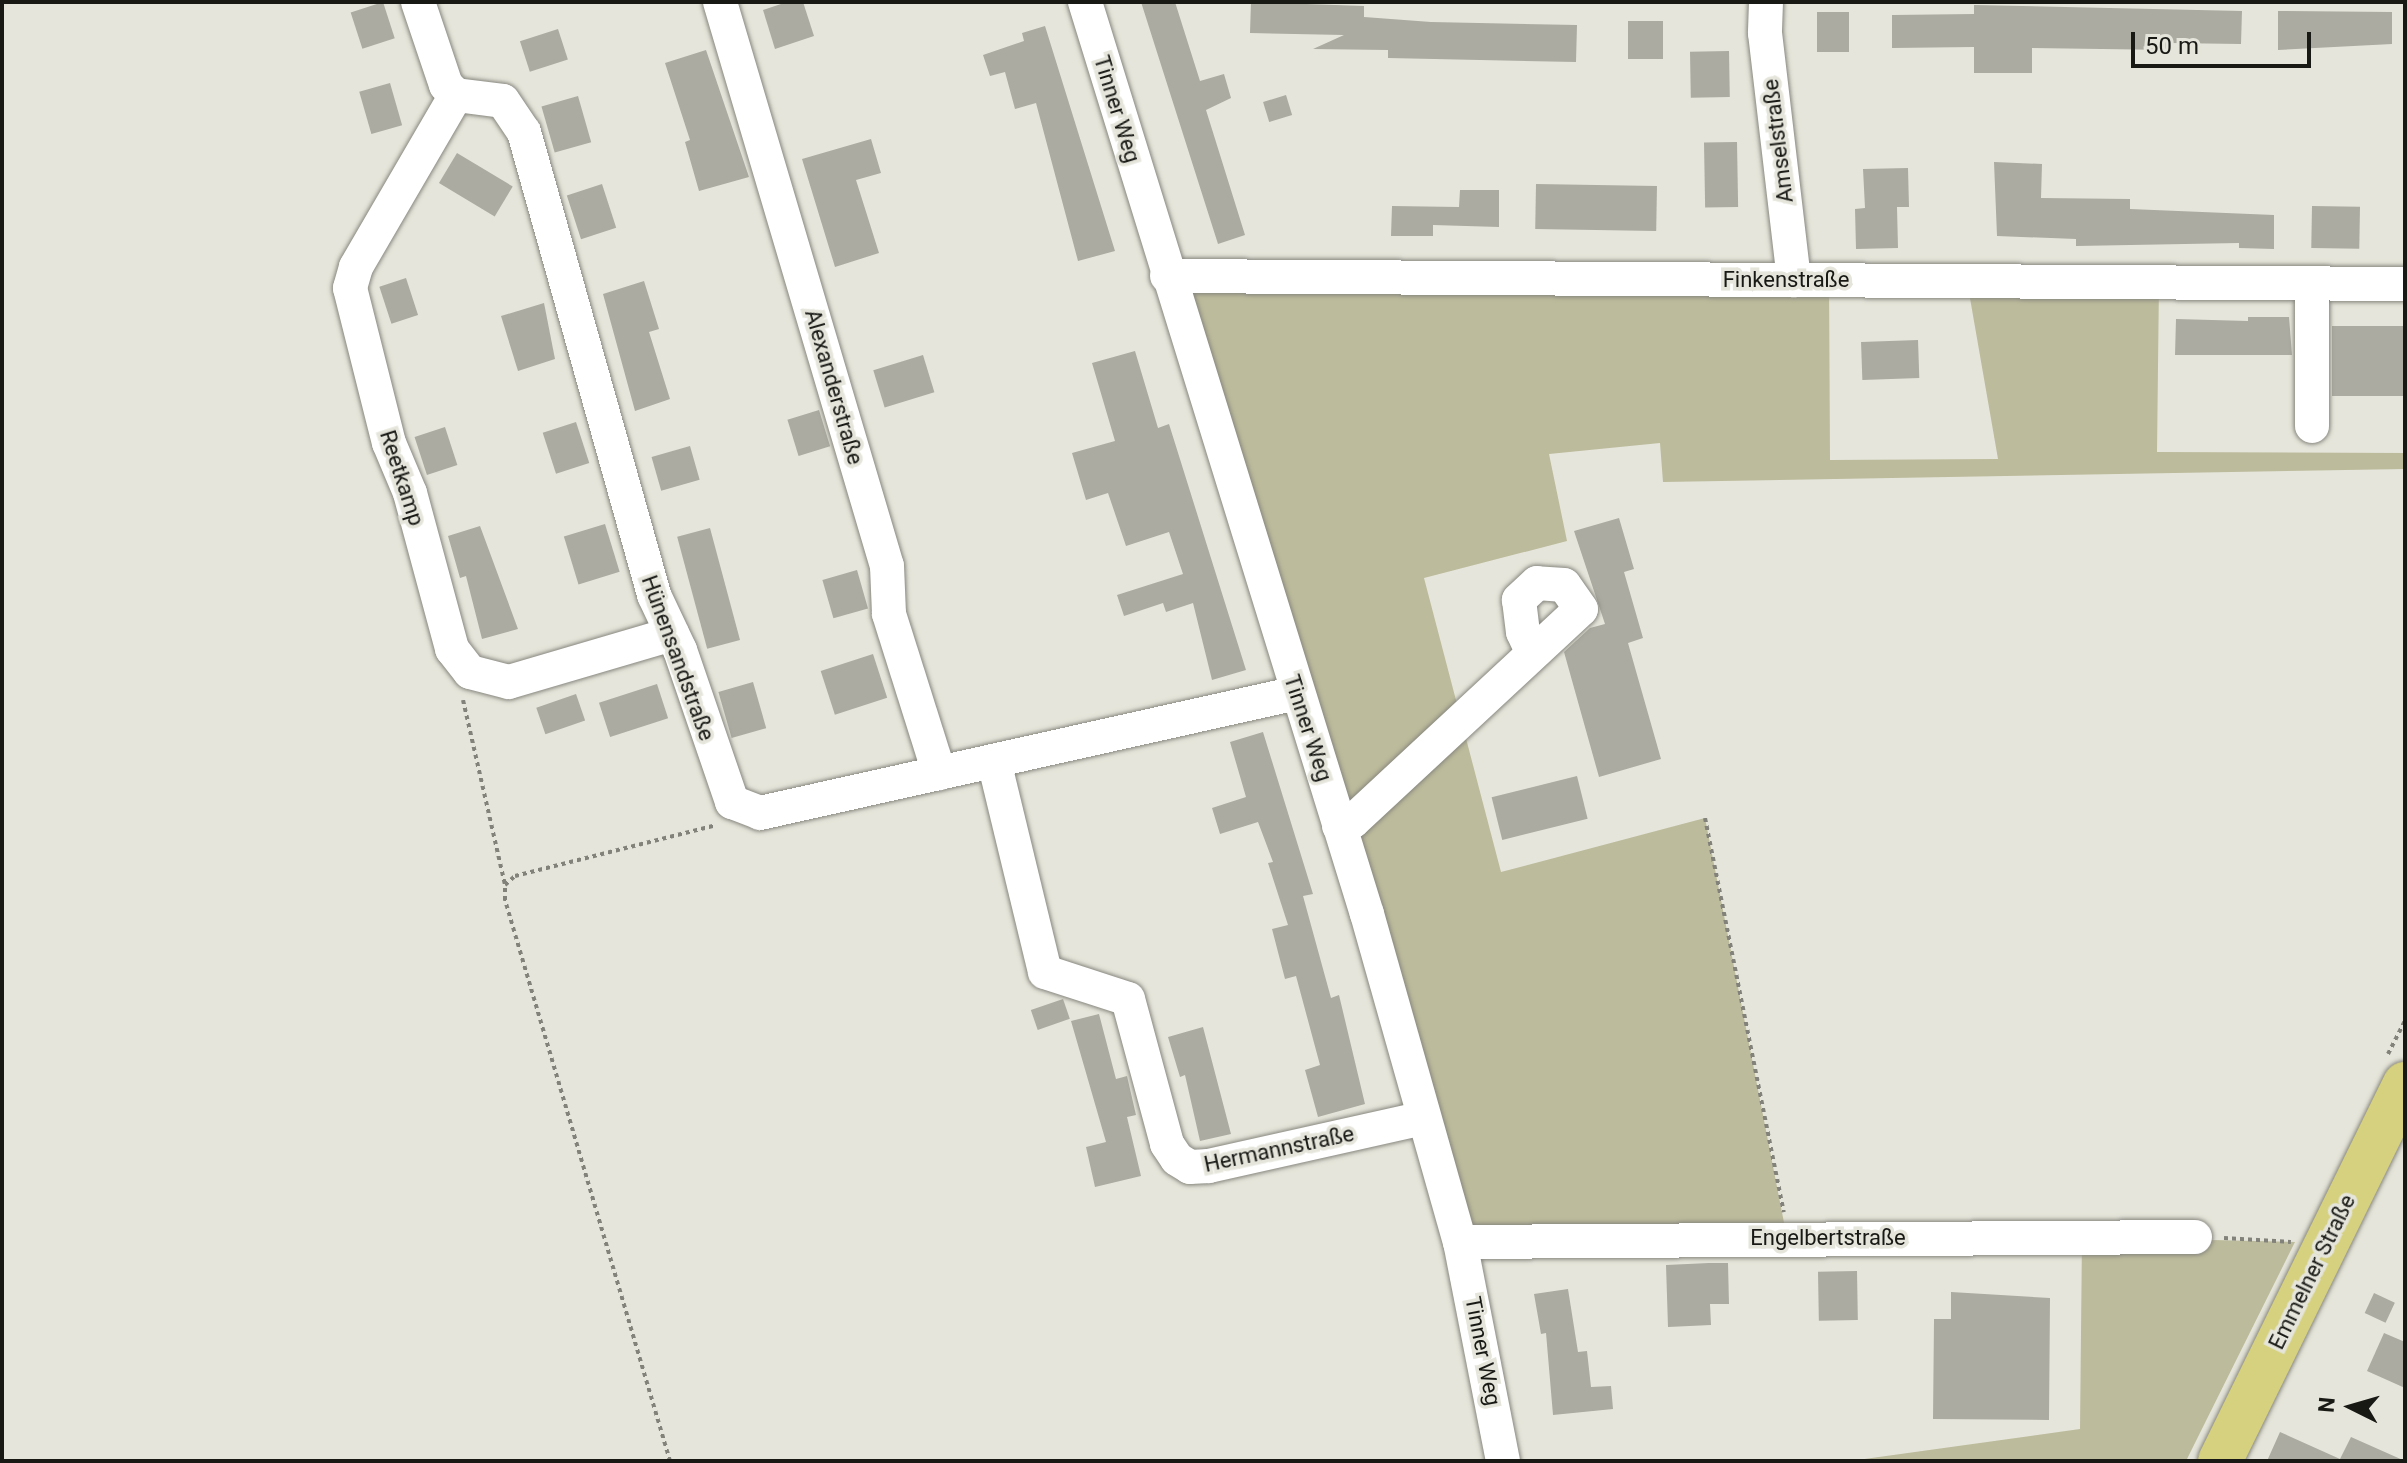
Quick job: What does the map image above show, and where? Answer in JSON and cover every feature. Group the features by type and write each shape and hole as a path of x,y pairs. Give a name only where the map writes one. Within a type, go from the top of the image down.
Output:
{"main road":[{"name":"Emmelner Straße","path":"2220,1461 2405,1084"}],"street":[{"path":"418,2 436,68 456,95"},
{"name":"Alexanderstraße","path":"720,2 887,566 889,614 939,773"},
{"name":"Tinner Weg","path":"1085,2 1339,826 1460,1242 1503,1461"},
{"name":"Amselstraße","path":"1766,2 1765,33 1794,280"},
{"name":"Hünensandstraße","path":"456,95 503,101 524,132 654,595 672,634 724,789 732,802 760,813"},
{"name":"Reetkamp","path":"452,649 410,493 389,443 350,288 356,267 456,95"},
{"name":"Finkenstraße","path":"1167,276 2405,284"},
{"path":"2312,284 2312,426"},
{"path":"452,649 470,672 509,682 672,634"},
{"path":"1339,826 1353,821 1533,653"},
{"path":"760,813 1297,693"},
{"name":"Hermannstraße","path":"994,761 1045,972 1128,999 1167,1144 1177,1159 1190,1167 1209,1166 1423,1118"},
{"name":"Engelbertstraße","path":"1460,1242 2195,1237"}],"path":[{"path":"452,649 505,885 505,900 670,1461"},
{"path":"505,885 515,876 760,813"},
{"path":"1705,818 1787,1238"},
{"path":"2195,1237 2325,1244"}],"green space":[{"path":"1182,276 1829,280 1830,460 1998,459 1967,281 2159,282 2157,452 2405,453 2405,469 1663,482 1660,443 1549,454 1567,541 1424,578 1501,872 1705,818 1787,1238 1481,1240 1461,1204"},
{"path":"2082,1237 2295,1242 2186,1461 1850,1461 2080,1429"}],"building":[{"path":"383,2 395,38 362,49 351,13"},
{"path":"787,2 803,2 814,36 775,49 763,10"},
{"path":"1141,2 1175,2 1200,81 1224,74 1231,98 1206,110 1245,235 1218,244"},
{"path":"1251,2 1364,6 1364,17 1431,22 1577,25 1576,62 1388,58 1388,50 1313,49 1344,35 1250,33"},
{"path":"1974,5 2242,11 2241,44 2171,43 2171,50 2032,48 2032,73 1974,73 1974,47 1892,48 1892,15 1974,14"},
{"path":"2278,11 2392,12 2392,44 2278,50"},
{"path":"1817,12 1849,12 1849,52 1817,52"},
{"path":"1628,21 1663,21 1663,59 1628,59"},
{"path":"1045,26 1115,251 1078,261 1036,103 1015,109 1005,72 990,76 983,55 1024,41 1022,33"},
{"path":"558,29 568,59 530,72 520,41"},
{"path":"706,50 749,177 699,191 685,142 690,140 665,63"},
{"path":"1729,51 1730,97 1691,98 1690,52"},
{"path":"390,83 402,125 371,134 359,92"},
{"path":"1286,95 1292,115 1269,122 1263,102"},
{"path":"578,96 591,142 555,153 541,106"},
{"path":"871,139 881,173 856,180 879,253 835,267 802,159"},
{"path":"1737,142 1738,207 1705,208 1704,143"},
{"path":"457,153 513,186 495,216 439,183"},
{"path":"1994,162 2042,164 2041,198 2130,199 2130,209 2274,215 2274,249 2239,248 2239,243 2076,246 2076,239 1997,236"},
{"path":"1908,168 1909,207 1897,207 1898,248 1856,249 1855,209 1865,208 1863,169"},
{"path":"602,184 616,228 581,239 567,195"},
{"path":"1536,184 1657,186 1656,231 1535,229"},
{"path":"1460,190 1499,190 1499,227 1433,225 1433,236 1391,236 1392,206 1459,207"},
{"path":"2312,206 2360,207 2359,249 2311,248"},
{"path":"406,278 418,315 391,324 379,287"},
{"path":"644,281 659,329 649,332 670,399 635,411 603,294"},
{"path":"544,303 555,359 518,371 501,316"},
{"path":"2248,317 2289,317 2292,355 2175,355 2176,319 2248,321"},
{"path":"2332,326 2405,326 2405,396 2332,396"},
{"path":"1918,340 1919,378 1862,380 1861,342"},
{"path":"1135,351 1158,428 1169,424 1246,670 1212,680 1193,603 1166,612 1163,603 1124,616 1117,595 1183,574 1169,532 1126,546 1108,493 1086,500 1072,453 1115,441 1092,363"},
{"path":"923,355 934,392 885,407 873,370"},
{"path":"819,410 830,446 799,456 787,420"},
{"path":"576,422 589,463 556,474 543,433"},
{"path":"445,427 457,465 427,475 415,437"},
{"path":"690,446 700,480 661,491 652,457"},
{"path":"1619,518 1634,569 1624,572 1643,638 1628,643 1661,759 1599,777 1564,652 1590,628 1605,624 1574,531"},
{"path":"605,524 620,572 578,584 564,537"},
{"path":"480,526 518,629 482,639 466,576 460,578 448,536"},
{"path":"710,528 740,640 707,649 677,537"},
{"path":"857,570 868,608 833,618 822,580"},
{"path":"873,654 887,698 835,715 821,671"},
{"path":"753,682 766,728 732,738 718,692"},
{"path":"657,684 668,718 610,737 599,703"},
{"path":"576,694 585,720 545,734 536,708"},
{"path":"1263,732 1313,894 1303,896 1331,998 1339,995 1365,1104 1318,1117 1305,1070 1320,1065 1296,976 1285,979 1272,929 1288,925 1268,863 1273,862 1258,822 1220,834 1212,808 1246,797 1230,742"},
{"path":"1577,776 1588,819 1502,840 1492,797"},
{"path":"1063,999 1070,1019 1038,1030 1031,1010"},
{"path":"1099,1014 1116,1079 1127,1076 1136,1115 1127,1117 1141,1176 1095,1187 1086,1147 1106,1142 1071,1021"},
{"path":"1203,1027 1231,1134 1200,1141 1185,1075 1180,1077 1168,1037"},
{"path":"1728,1263 1729,1304 1710,1304 1711,1325 1668,1327 1666,1265"},
{"path":"1857,1271 1858,1320 1819,1321 1818,1272"},
{"path":"1568,1289 1578,1352 1587,1351 1591,1387 1611,1386 1613,1409 1553,1415 1546,1333 1541,1334 1534,1294"},
{"path":"1951,1292 2050,1298 2049,1420 1933,1419 1934,1319 1951,1319"},
{"path":"2374,1293 2395,1303 2386,1323 2365,1313"},
{"path":"2384,1333 2405,1342 2405,1388 2367,1371"},
{"path":"2280,1432 2340,1459 2351,1437 2405,1461 2267,1461"}]}
